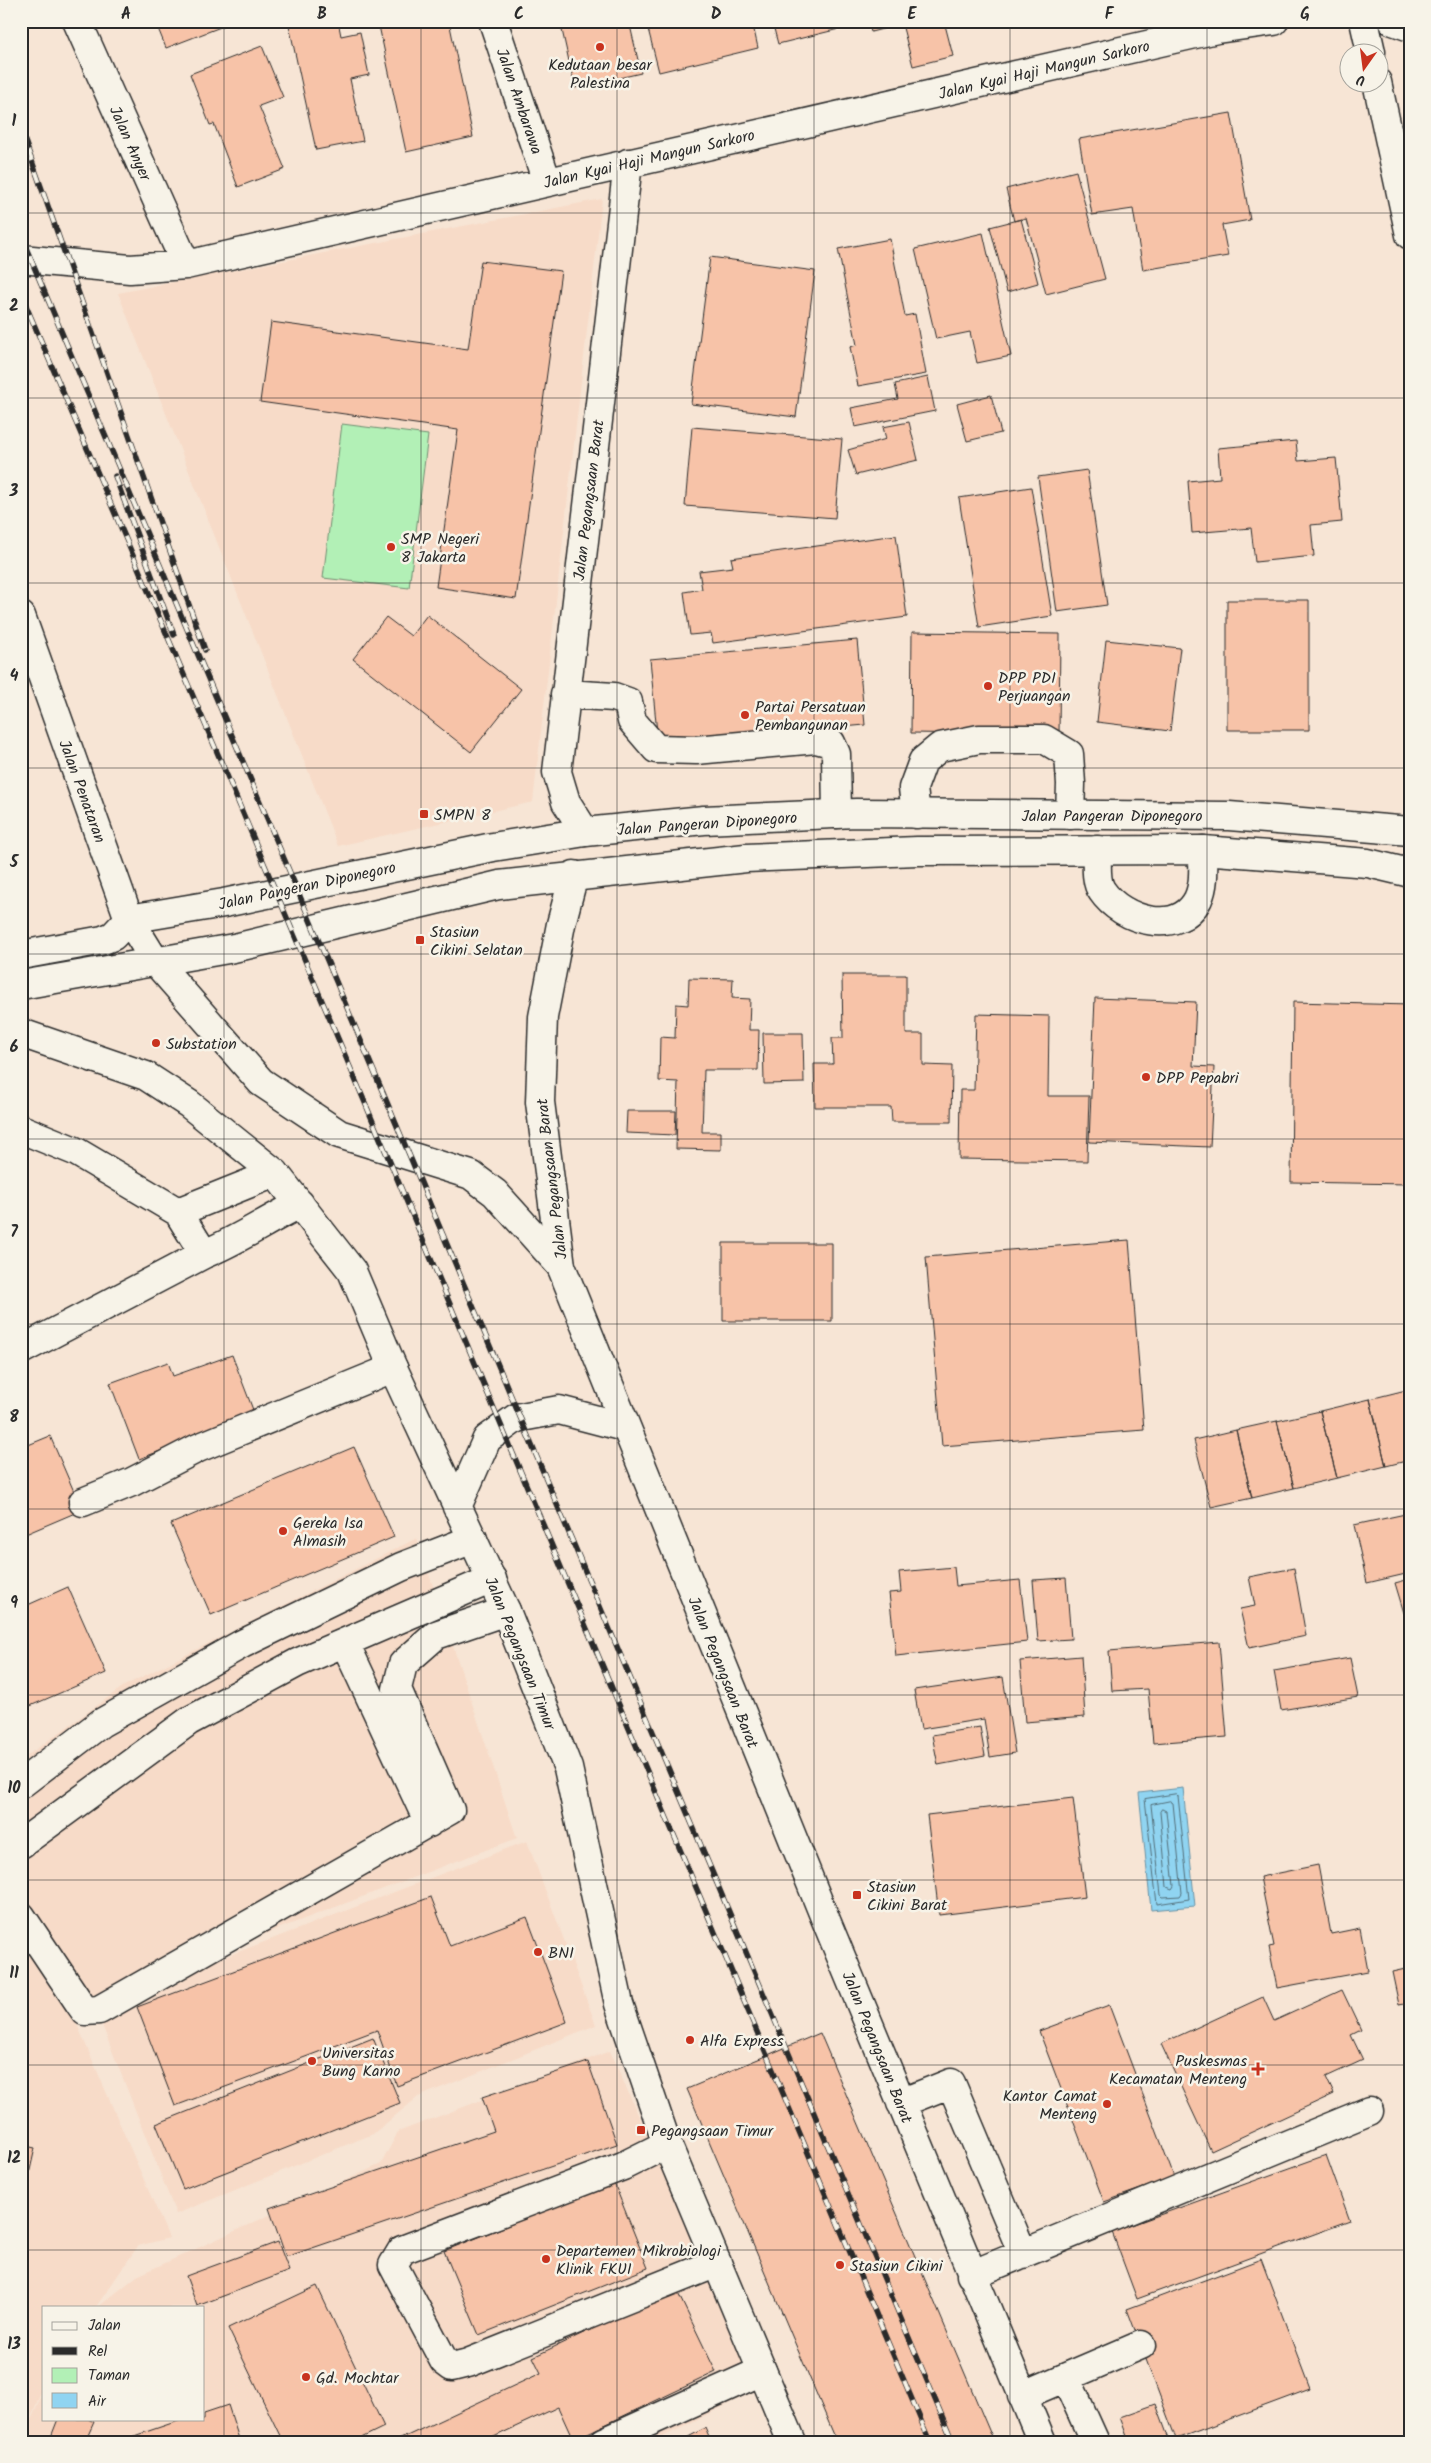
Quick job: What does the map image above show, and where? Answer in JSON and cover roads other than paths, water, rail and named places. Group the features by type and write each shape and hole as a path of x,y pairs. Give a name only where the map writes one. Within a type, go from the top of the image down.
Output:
{"main road":[{"name":"Jalan Anyer","path":"77,21 186,265"},
{"name":"Jalan Ambarawa","path":"493,21 547,182"},
{"name":"Jalan Kyai Haji Mangun Sarkoro","path":"21,259 130,269 186,265 1216,25 1274,21"},
{"path":"1364,21 1369,42"},
{"path":"1393,21 1410,27"},
{"path":"1379,92 1410,235"},
{"name":"Jalan Pegangsaan Barat","path":"585,832 566,802 557,772 628,163"},
{"name":"Jalan Penataran","path":"21,616 129,920 155,961 261,1082 339,1134 471,1175 495,1193 561,1266"},
{"path":"565,694 614,697 628,702 632,721 656,749 696,750 816,739 831,743 836,754 837,814"},
{"path":"918,851 913,788 923,761 940,747 978,739 1044,739 1069,754 1071,784 1070,815"},
{"name":"Jalan Pangeran Diponegoro","path":"129,920 224,903 493,847 585,832 704,820 837,814 1229,816 1410,831"},
{"path":"1097,850 1101,890 1116,906 1132,916 1160,923 1186,915 1198,899 1203,880 1204,850"},
{"path":"21,985 234,948 499,884 746,858 918,851 1204,850 1368,863 1410,873"},
{"name":"Jalan Pegangsaan Barat","path":"574,876 561,924 543,1017 541,1072 540,1102 544,1148 561,1266 624,1427 971,2275 1042,2442"},
{"path":"21,955 103,940 113,936 129,920"},
{"name":"Jalan Pegangsaan Timur","path":"21,1034 146,1076 190,1104 275,1173 352,1271 393,1368 506,1611 568,1768 619,2004 667,2144 792,2442"},
{"path":"21,1129 75,1151 178,1212 204,1254"},
{"path":"178,1212 275,1173"},
{"path":"21,1350 204,1254 224,1246 262,1222 300,1204"},
{"path":"83,1502 132,1482 198,1448 393,1368"},
{"path":"457,1507 487,1439 516,1418 559,1410 624,1427"},
{"path":"21,1784 101,1724 242,1644 401,1567 473,1539"},
{"path":"21,1844 189,1721 297,1663 492,1579"},
{"path":"21,1916 80,2004 85,2010 99,2010 450,1810 397,1689 403,1664 436,1636 506,1611"},
{"path":"345,1642 429,1823"},
{"path":"901,2103 951,2083 1023,2254"},
{"path":"971,2275 1369,2111"},
{"path":"667,2144 623,2166 402,2250 393,2266 444,2361 452,2367 468,2363 717,2263"},
{"path":"1022,2396 1141,2344"},
{"path":"604,2442 762,2371"},
{"path":"1066,2378 1095,2442"}],"water":[{"path":"1183,1788 1195,1906 1151,1910 1139,1793"}],"railway":[{"path":"21,130 205,650"},
{"path":"21,236 953,2442"},
{"path":"21,294 223,766 930,2442"},
{"path":"115,476 174,635"}],"place":[{"name":"Kedutaan besar Palestina","path":"600,47"},
{"name":"SMP Negeri 8 Jakarta","path":"391,547"},
{"name":"DPP PDI Perjuangan","path":"988,686"},
{"name":"Partai Persatuan Pembangunan","path":"745,715"},
{"name":"SMPN 8","path":"424,814"},
{"name":"Stasiun Cikini Selatan","path":"420,940"},
{"name":"Substation","path":"156,1043"},
{"name":"DPP Pepabri","path":"1146,1077"},
{"name":"Gereka Isa Almasih","path":"283,1531"},
{"name":"Stasiun Cikini Barat","path":"857,1895"},
{"name":"BNI","path":"538,1952"},
{"name":"Alfa Express","path":"690,2040"},
{"name":"Universitas Bung Karno","path":"312,2061"},
{"name":"Puskesmas Kecamatan Menteng","path":"1258,2069"},
{"name":"Kantor Camat Menteng","path":"1107,2104"},
{"name":"Pegangsaan Timur","path":"641,2130"},
{"name":"Departemen Mikrobiologi Klinik FKUI","path":"546,2259"},
{"name":"Stasiun Cikini","path":"840,2265"},
{"name":"Gd. Mochtar","path":"306,2377"}]}
